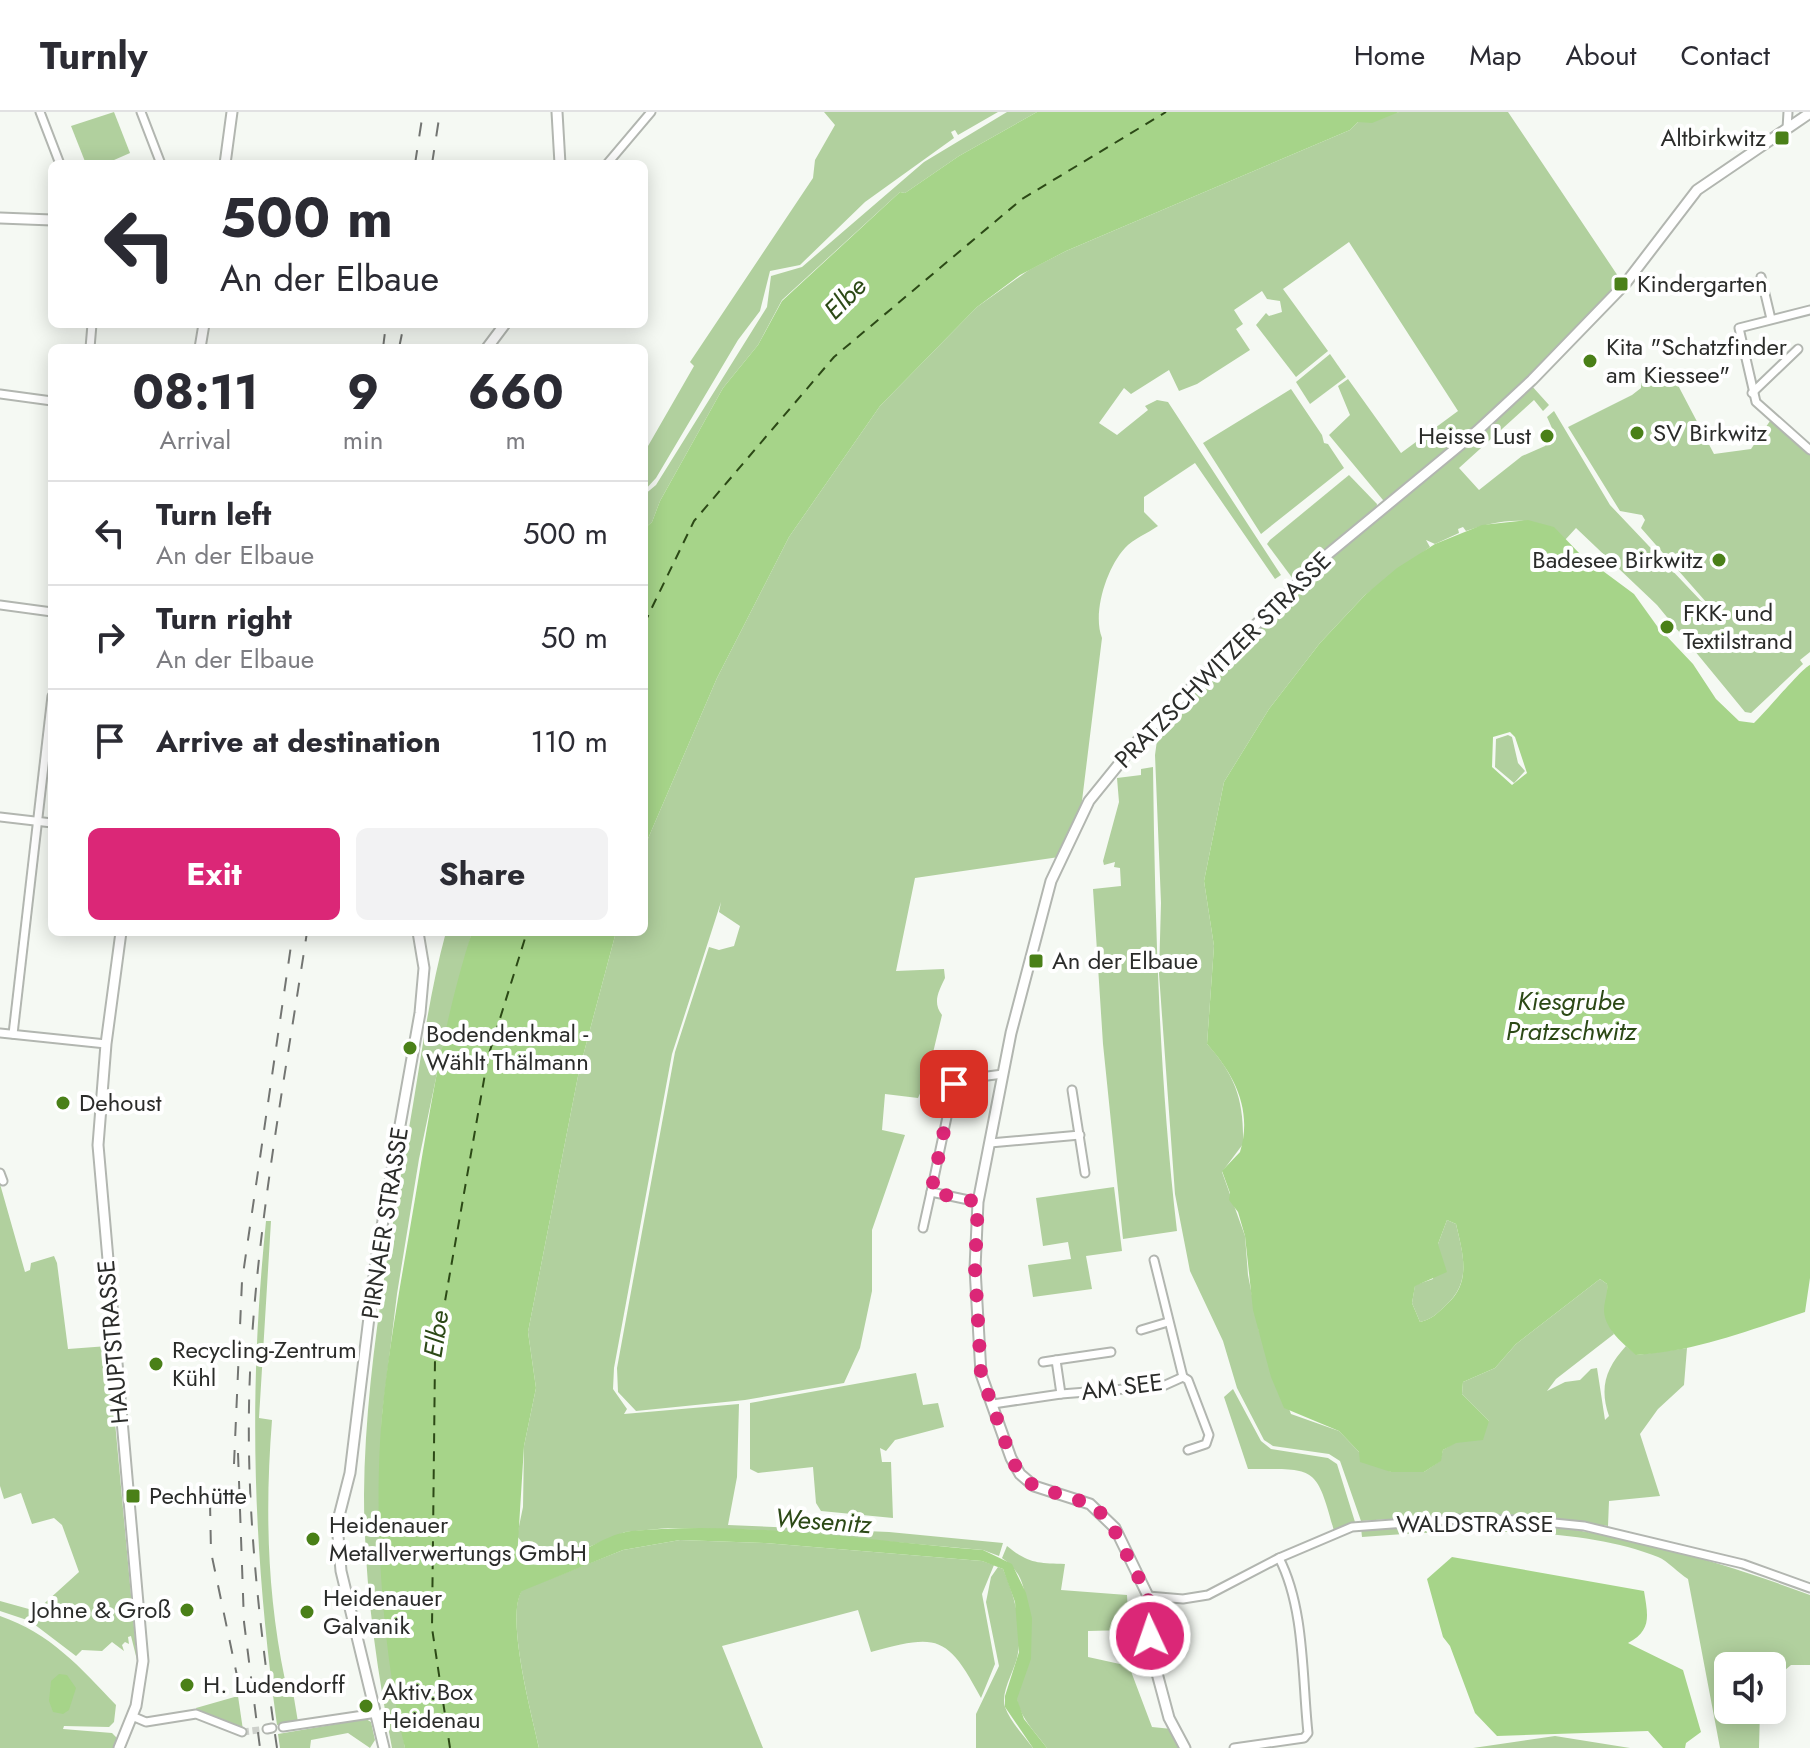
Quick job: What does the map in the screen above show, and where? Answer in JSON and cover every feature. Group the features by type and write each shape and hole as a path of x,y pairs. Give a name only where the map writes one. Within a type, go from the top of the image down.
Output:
{"street":[{"path":"40,112 58,160"},
{"path":"141,112 159,160"},
{"path":"226,160 232,112"},
{"path":"557,112 560,160"},
{"path":"610,160 651,112"},
{"path":"1787,129 1788,112"},
{"name":"PRATZSCHWITZER STRASSE","path":"1185,1748 1169,1718 1154,1662 1148,1596 1109,1520 1090,1504 1034,1486 1020,1474 983,1383 977,1332 978,1202 1003,1074 1051,881 1089,801 1140,738 1328,554 1477,431 1532,380 1625,284 1697,190 1810,113"},
{"path":"0,218 48,220"},
{"path":"1761,277 1771,319"},
{"path":"1810,310 1739,328 1756,402 1810,450"},
{"path":"1752,393 1798,349"},
{"path":"0,394 48,400"},
{"path":"0,605 48,611"},
{"path":"13,1034 38,822 48,764"},
{"path":"0,817 48,823"},
{"name":"HAUPTSTRASSE","path":"119,1748 142,1682 143,1647 99,1183 98,1134 120,936"},
{"name":"PIRNAER STRASSE","path":"384,1748 341,1571 337,1524 350,1473 376,1260 420,1013 424,968 419,936"},
{"path":"0,1033 106,1044"},
{"path":"923,1228 954,1084 964,1079 1003,1074"},
{"path":"1072,1090 1085,1173"},
{"path":"990,1143 1080,1135"},
{"path":"931,1192 978,1202"},
{"name":"AM SEE","path":"1154,1260 1183,1377 1188,1380 1209,1435 1206,1444 1188,1450"},
{"path":"1141,1330 1168,1322"},
{"name":"AM SEE","path":"1043,1362 1111,1352"},
{"name":"AM SEE","path":"1056,1360 1061,1394"},
{"name":"AM SEE","path":"993,1404 1061,1394 1163,1386 1183,1377"},
{"path":"1523,1507 1524,1520"},
{"name":"WALDSTRASSE","path":"1148,1596 1183,1599 1208,1595 1279,1558 1361,1525 1459,1519 1524,1520 1584,1526 1679,1546 1783,1576 1810,1588"},
{"path":"1234,1748 1304,1738 1308,1733 1297,1624 1287,1575 1279,1558"},
{"path":"283,1727 377,1713"},
{"path":"132,1716 146,1722 196,1714 242,1732"}],"shaded area":[{"path":"114,112 130,153 114,160 84,160 71,126"},
{"path":"824,112 998,112 958,135 955,130 951,132 954,138 865,202 800,265 770,271 760,311 738,340 648,487 648,446 694,366 690,362 813,178 815,160 835,125"},
{"path":"1007,112 1037,112 959,156 905,193 900,192 782,300 758,345 723,388 648,526 648,492 656,485 767,307 771,276 802,267 924,162"},
{"path":"1399,112 1508,112 1622,282 1496,410 1388,501 1383,500 1329,435 1350,415 1338,386 1348,379 1401,453 1458,411 1349,242 1283,289 1328,351 1296,377 1256,325 1266,313 1269,316 1282,312 1280,301 1267,299 1262,291 1234,310 1243,324 1236,329 1250,350 1197,384 1179,391 1169,370 1131,394 1124,388 1099,423 1117,435 1148,410 1145,406 1157,400 1168,402 1281,575 1275,579 1195,463 1144,497 1144,512 1158,526 1136,539 1118,556 1103,591 1099,616 1102,638 1081,809 1059,857 915,878 896,971 944,969 945,978 937,1001 942,1015 927,1078 918,1098 885,1094 882,1130 905,1135 872,1230 872,1291 860,1348 844,1383 745,1400 636,1411 618,1392 617,1368 675,1052 709,947 719,950 734,946 740,926 719,912 721,902 672,1054 614,1368 613,1389 627,1409 624,1414 739,1404 737,1477 728,1525 889,1532 1003,1543 999,1556 983,1550 758,1530 668,1528 625,1532 555,1561 538,1551 528,1550 517,1536 523,1507 524,1446 536,1388 528,1332 579,1071 615,936 648,936 648,839 717,678 789,537 880,406 977,307 1029,270 1066,251 1350,130 1358,122"},
{"path":"1330,354 1346,377 1310,404 1296,382"},
{"path":"1670,370 1714,454 1751,449 1772,418 1810,450 1810,652 1800,660 1803,664 1751,713 1745,712 1657,605 1576,528 1565,540 1544,525 1532,522 1505,522 1466,531 1463,527 1458,529 1459,533 1435,544 1426,540 1430,547 1365,595 1320,643 1269,709 1224,782 1204,881 1214,946 1207,1044 1225,1067 1240,1102 1243,1144 1222,1172 1245,1236 1248,1275 1259,1331 1291,1414 1339,1431 1359,1452 1391,1472 1424,1472 1440,1461 1443,1450 1489,1421 1462,1394 1463,1382 1495,1368 1516,1344 1600,1279 1607,1284 1608,1322 1614,1334 1556,1379 1547,1391 1565,1382 1580,1380 1591,1369 1597,1368 1605,1420 1609,1416 1605,1396 1606,1378 1626,1346 1637,1355 1687,1348 1684,1385 1658,1409 1640,1434 1660,1496 1609,1501 1608,1526 1519,1515 1462,1514 1361,1521 1340,1461 1329,1454 1273,1446 1264,1440 1237,1388 1223,1341 1190,1271 1175,1194 1159,974 1161,903 1155,755 1158,733 1184,710 1149,733 1329,556 1531,385 1549,405 1543,411 1534,400 1459,468 1479,490 1522,456 1545,446 1555,435 1547,417 1554,411 1610,505 1703,603 1706,602 1641,528 1645,520 1642,515 1620,511 1568,427 1632,395 1641,388 1641,383"},
{"path":"1291,389 1322,435 1324,443 1328,444 1344,468 1261,534 1203,443"},
{"path":"1349,475 1377,504 1376,510 1298,580 1293,579 1267,544"},
{"path":"1508,735 1512,737 1518,763 1525,771 1514,783 1495,767 1496,739"},
{"path":"1153,767 1159,999 1177,1231 1123,1239 1103,1044 1093,889 1121,886 1120,868 1114,867 1115,862 1104,865 1103,861 1119,802 1117,778 1141,775 1141,769"},
{"path":"445,936 471,936 444,1040 419,1159 397,1294 382,1416 380,1474 388,1644 405,1748 392,1748 369,1591 365,1450 373,1359 386,1269"},
{"path":"0,1184 25,1272 30,1270 31,1263 54,1256 57,1263 68,1349 108,1346 137,1660 131,1636 128,1637 129,1644 125,1642 122,1645 124,1651 112,1642 102,1651 82,1650 76,1656 30,1621 0,1611 0,1601 36,1611 79,1572 62,1525 54,1518 32,1524 21,1493 4,1499 0,1486"},
{"path":"1114,1187 1122,1251 1086,1256 1092,1289 1033,1297 1028,1265 1071,1259 1068,1242 1043,1246 1036,1198"},
{"path":"1447,1220 1456,1224 1463,1257 1460,1287 1437,1313 1420,1322 1412,1303 1415,1285 1433,1279 1438,1244"},
{"path":"266,1221 271,1221 259,1418 272,1420 268,1518 271,1583 285,1680 291,1680 298,1722 277,1725 263,1597 256,1473 257,1350"},
{"path":"916,1373 923,1405 938,1403 944,1427 895,1440 886,1451 880,1448 882,1462 891,1462 893,1518 821,1511 816,1503 813,1467 758,1473 750,1469 750,1403"},
{"path":"1233,1389 1261,1441 1271,1449 1328,1458 1337,1464 1355,1522 1334,1531 1322,1493 1309,1475 1287,1469 1248,1469 1224,1397"},
{"path":"1523,1523 1633,1541 1740,1570 1810,1595 1810,1665 1791,1665 1786,1669 1786,1652 1714,1652 1714,1716 1688,1579 1662,1559 1625,1546 1552,1534 1473,1532 1362,1537 1361,1528"},
{"path":"680,1540 765,1543 982,1561 994,1565 982,1594 995,1664 981,1698 959,1661 938,1644 911,1643 871,1652 858,1610 722,1646 763,1748 539,1748 518,1643 516,1621 522,1590 623,1550"},
{"path":"1007,1546 1034,1561 1065,1564 1061,1590 1127,1595 1129,1630 1088,1631 1088,1657 1129,1666 1152,1727 1172,1729 1182,1748 1047,1748 1025,1720 1017,1700 1016,1682 1025,1605 1023,1587 1016,1571 1002,1558"},
{"path":"998,1567 1003,1569 1011,1589 1019,1632 1017,1659 1006,1687 1005,1707 1033,1748 976,1748 976,1714 999,1666 986,1602 991,1577"},
{"path":"0,1616 49,1642 77,1665 116,1705 114,1722 109,1727 64,1726 63,1729 112,1733 117,1738 115,1748 0,1748"},
{"path":"238,1696 243,1730 197,1712 196,1708"},
{"path":"366,1719 371,1722 375,1740 370,1748 348,1733 311,1740 310,1748 280,1748 278,1734"},
{"path":"1715,1724 1760,1724 1759,1748 1720,1748"},
{"path":"1555,1736 1630,1748 1473,1748"}],"water":[{"name":"Elbe","path":"1037,112 1399,112 1372,123 1358,122 1350,130 1066,251 1020,275 977,307 880,406 789,537 717,678 648,839 648,526 723,388 758,345 782,301 900,192 905,193 959,156"},
{"name":"Kiesgrube Pratzschwitz","path":"1528,520 1554,527 1580,554 1634,594 1657,626 1693,664 1716,699 1739,721 1754,723 1810,665 1810,1278 1805,1312 1701,1345 1636,1355 1616,1336 1605,1318 1607,1284 1600,1279 1516,1344 1495,1368 1463,1382 1462,1394 1489,1421 1483,1440 1456,1443 1443,1450 1441,1461 1424,1472 1391,1472 1360,1462 1359,1452 1339,1431 1284,1408 1271,1377 1253,1310 1245,1236 1238,1212 1229,1200 1230,1193 1222,1171 1240,1152 1244,1122 1233,1080 1207,1044 1214,946 1204,881 1224,782 1269,709 1320,643 1365,595 1397,568 1435,544 1482,525","holes":["1510,732 1515,737 1527,773 1512,785 1492,767 1493,737","1447,1220 1456,1224 1463,1257 1460,1287 1437,1313 1420,1322 1412,1303 1415,1286 1447,1272 1438,1244"]},
{"name":"Elbe","path":"471,936 615,936 579,1071 528,1332 536,1388 524,1446 517,1559 530,1564 545,1564 559,1561 617,1534 675,1528 807,1533 983,1550 1012,1564 1026,1593 1032,1618 1031,1659 1017,1699 1024,1719 1047,1748 1033,1748 1005,1707 1005,1696 1019,1652 1015,1602 1003,1569 982,1561 765,1543 680,1540 623,1550 522,1591 516,1622 518,1643 539,1748 405,1748 385,1626 379,1539 379,1454 388,1361 432,1098"},
{"path":"1452,1557 1644,1591 1647,1608 1645,1627 1628,1643 1683,1670 1701,1732 1686,1743 1685,1748 1663,1748 1648,1731 1497,1736 1475,1713 1450,1646 1443,1637 1427,1579"},
{"path":"59,1674 67,1675 76,1688 69,1710 63,1714 53,1712 49,1701 51,1681"}],"ferry route":[{"path":"648,616 694,521 834,357 1022,199 1166,112"},
{"path":"450,1748 432,1628 435,1358 488,1057 526,936"}],"tunnel":[{"path":"242,1732 267,1729"}],"railway":[{"path":"416,160 423,112"},
{"path":"433,160 440,112"},
{"path":"384,344 386,328"},
{"path":"400,344 403,328"},
{"path":"234,1464 242,1281 292,936"},
{"path":"277,1748 254,1552 249,1403 260,1248 306,936"},
{"path":"238,1453 244,1622 260,1748"},
{"path":"210,1502 211,1552 240,1690"}],"place":[{"name":"Altbirkwitz","path":"1782,138"},
{"name":"Kindergarten","path":"1621,284"},
{"name":"Kita \"Schatzfinder am Kiessee\"","path":"1590,361"},
{"name":"SV Birkwitz","path":"1637,433"},
{"name":"Heisse Lust","path":"1547,436"},
{"name":"Badesee Birkwitz","path":"1719,560"},
{"name":"FKK- und Textilstrand","path":"1667,627"},
{"name":"An der Elbaue","path":"1036,961"},
{"name":"Bodendenkmal - Wählt Thälmann","path":"410,1048"},
{"name":"Dehoust","path":"63,1103"},
{"name":"Recycling-Zentrum Kühl","path":"156,1364"},
{"name":"Pechhütte","path":"133,1496"},
{"name":"Heidenauer Metallverwertungs GmbH","path":"313,1539"},
{"name":"Johne & Groß","path":"187,1610"},
{"name":"Heidenauer Galvanik","path":"307,1612"},
{"name":"H. Ludendorff","path":"187,1685"},
{"name":"Aktiv.Box Heidenau","path":"366,1706"}],"route":[{"path":"954,1084 931,1192 978,1202 975,1268 977,1332 983,1383 1020,1474 1034,1486 1090,1504 1115,1528 1148,1596 1150,1636"}],"water label":[{"name":"Wesenitz","path":"823,1521"}]}
